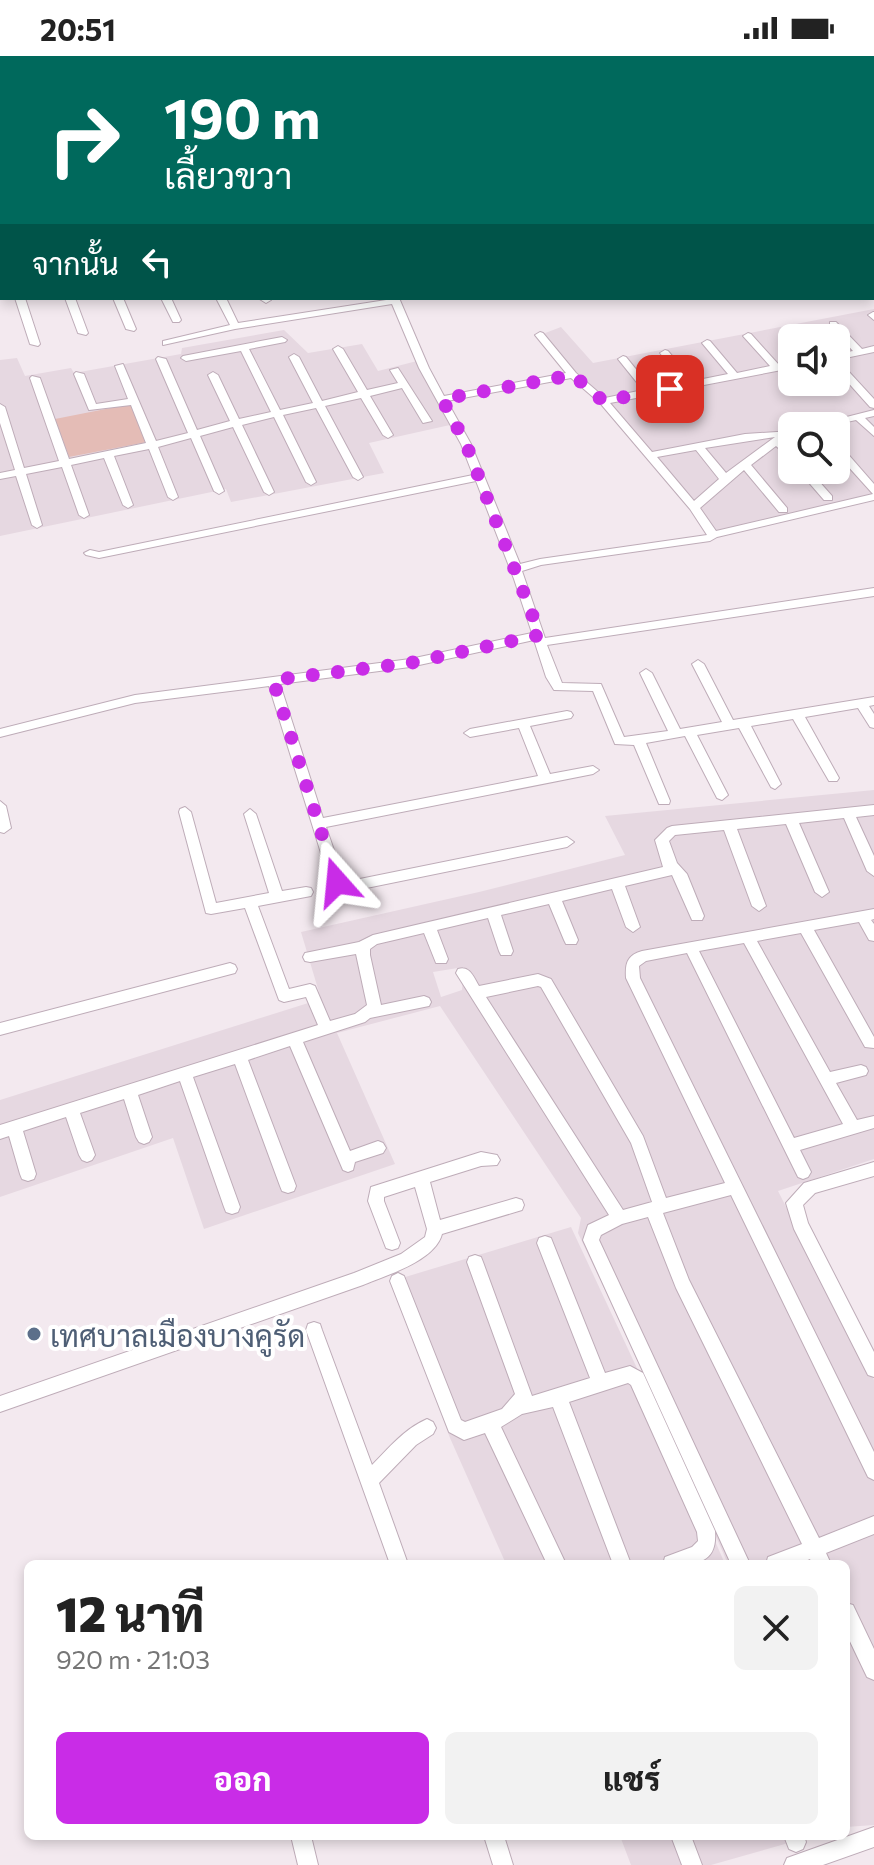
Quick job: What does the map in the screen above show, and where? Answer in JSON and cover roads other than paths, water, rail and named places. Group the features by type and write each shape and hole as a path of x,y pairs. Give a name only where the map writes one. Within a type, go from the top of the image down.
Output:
{"street":[{"path":"21,300 35,344"},
{"path":"71,300 83,333"},
{"path":"120,300 131,329"},
{"path":"167,300 176,320"},
{"path":"222,300 235,326"},
{"path":"166,343 340,302 373,300"},
{"path":"394,300 424,368 466,444 518,574 546,662 558,687 597,687 619,741 868,702 874,724"},
{"path":"540,335 573,375 603,401 694,507 711,536"},
{"path":"748,336 777,368"},
{"path":"186,358 282,340"},
{"path":"850,342 860,352"},
{"path":"707,343 735,377"},
{"path":"244,348 311,482"},
{"path":"338,349 388,435"},
{"path":"850,354 874,349"},
{"path":"665,353 691,385"},
{"path":"294,357 358,477"},
{"path":"161,359 219,491"},
{"path":"623,359 650,393"},
{"path":"120,366 173,497"},
{"path":"603,401 777,368"},
{"path":"395,370 427,421"},
{"path":"79,374 93,408 134,401"},
{"path":"213,375 269,492"},
{"path":"442,399 573,375"},
{"path":"35,378 84,515"},
{"path":"850,378 874,405"},
{"path":"0,476 154,445 404,385"},
{"path":"0,407 37,525"},
{"path":"850,419 874,413"},
{"path":"859,417 874,433"},
{"path":"648,456 778,434"},
{"path":"694,507 776,440"},
{"path":"698,446 725,479"},
{"path":"108,454 128,505"},
{"path":"745,464 783,510"},
{"path":"518,574 701,543 711,536 874,494 850,464"},
{"path":"90,553 99,555 479,477"},
{"path":"816,484 828,498"},
{"path":"0,733 135,699 410,663 540,638 874,592"},
{"path":"698,664 775,784"},
{"path":"646,673 722,795"},
{"path":"273,680 337,882 342,888 567,842"},
{"path":"209,688 213,702"},
{"path":"797,714 833,778"},
{"path":"470,733 567,715"},
{"path":"523,723 546,780"},
{"path":"638,740 664,801"},
{"path":"319,824 593,770"},
{"path":"0,806 4,828"},
{"path":"697,916 680,874 671,865 663,835 672,831 874,810"},
{"path":"185,812 211,909 306,892"},
{"path":"848,813 874,871"},
{"path":"250,814 277,898"},
{"path":"791,820 822,892"},
{"path":"729,826 759,906"},
{"path":"310,957 363,947 373,940 617,884 668,871 671,865"},
{"path":"617,884 633,927"},
{"path":"554,899 571,940"},
{"path":"250,903 284,996 312,992 326,1028"},
{"path":"493,913 506,951"},
{"path":"874,936 868,915 642,956 632,964 633,978 874,1471"},
{"path":"805,927 870,1043"},
{"path":"429,928 441,959"},
{"path":"748,937 853,1128"},
{"path":"363,947 362,957 375,998 374,1007 368,1013"},
{"path":"691,948 803,1172"},
{"path":"0,1029 230,969"},
{"path":"463,973 619,1218"},
{"path":"475,993 538,980 546,983 638,1141 682,1283 818,1556"},
{"path":"28,1174 7,1129 368,1013 424,1002"},
{"path":"294,1039 346,1162 378,1148"},
{"path":"239,1056 288,1186"},
{"path":"826,1079 861,1071"},
{"path":"184,1073 232,1207"},
{"path":"129,1091 144,1137"},
{"path":"71,1109 87,1155"},
{"path":"790,1146 874,1122"},
{"path":"392,1243 376,1201 377,1192 481,1159 492,1160"},
{"path":"874,1169 810,1188 794,1203 800,1224 874,1369"},
{"path":"0,1404 357,1280 407,1259 432,1241 435,1229 421,1179"},
{"path":"734,1187 619,1218 594,1230 591,1240 739,1560"},
{"path":"435,1229 516,1205"},
{"path":"545,1243 600,1383"},
{"path":"475,1262 524,1394 520,1406"},
{"path":"398,1281 455,1426 464,1431 490,1424 520,1406 630,1374 637,1379 706,1531 707,1545 683,1560"},
{"path":"314,1330 398,1560"},
{"path":"558,1397 620,1560"},
{"path":"490,1424 555,1560"},
{"path":"369,1480 410,1439 427,1428"},
{"path":"796,1560 818,1556 874,1525"},
{"path":"850,1620 874,1670"},
{"path":"794,1865 874,1837"},
{"path":"302,1840 308,1865"},
{"path":"495,1840 503,1865"},
{"path":"683,1840 692,1865"}],"place":[{"name":"เทศบาลเมืองบางคูรัด","path":"34,1334"}]}
